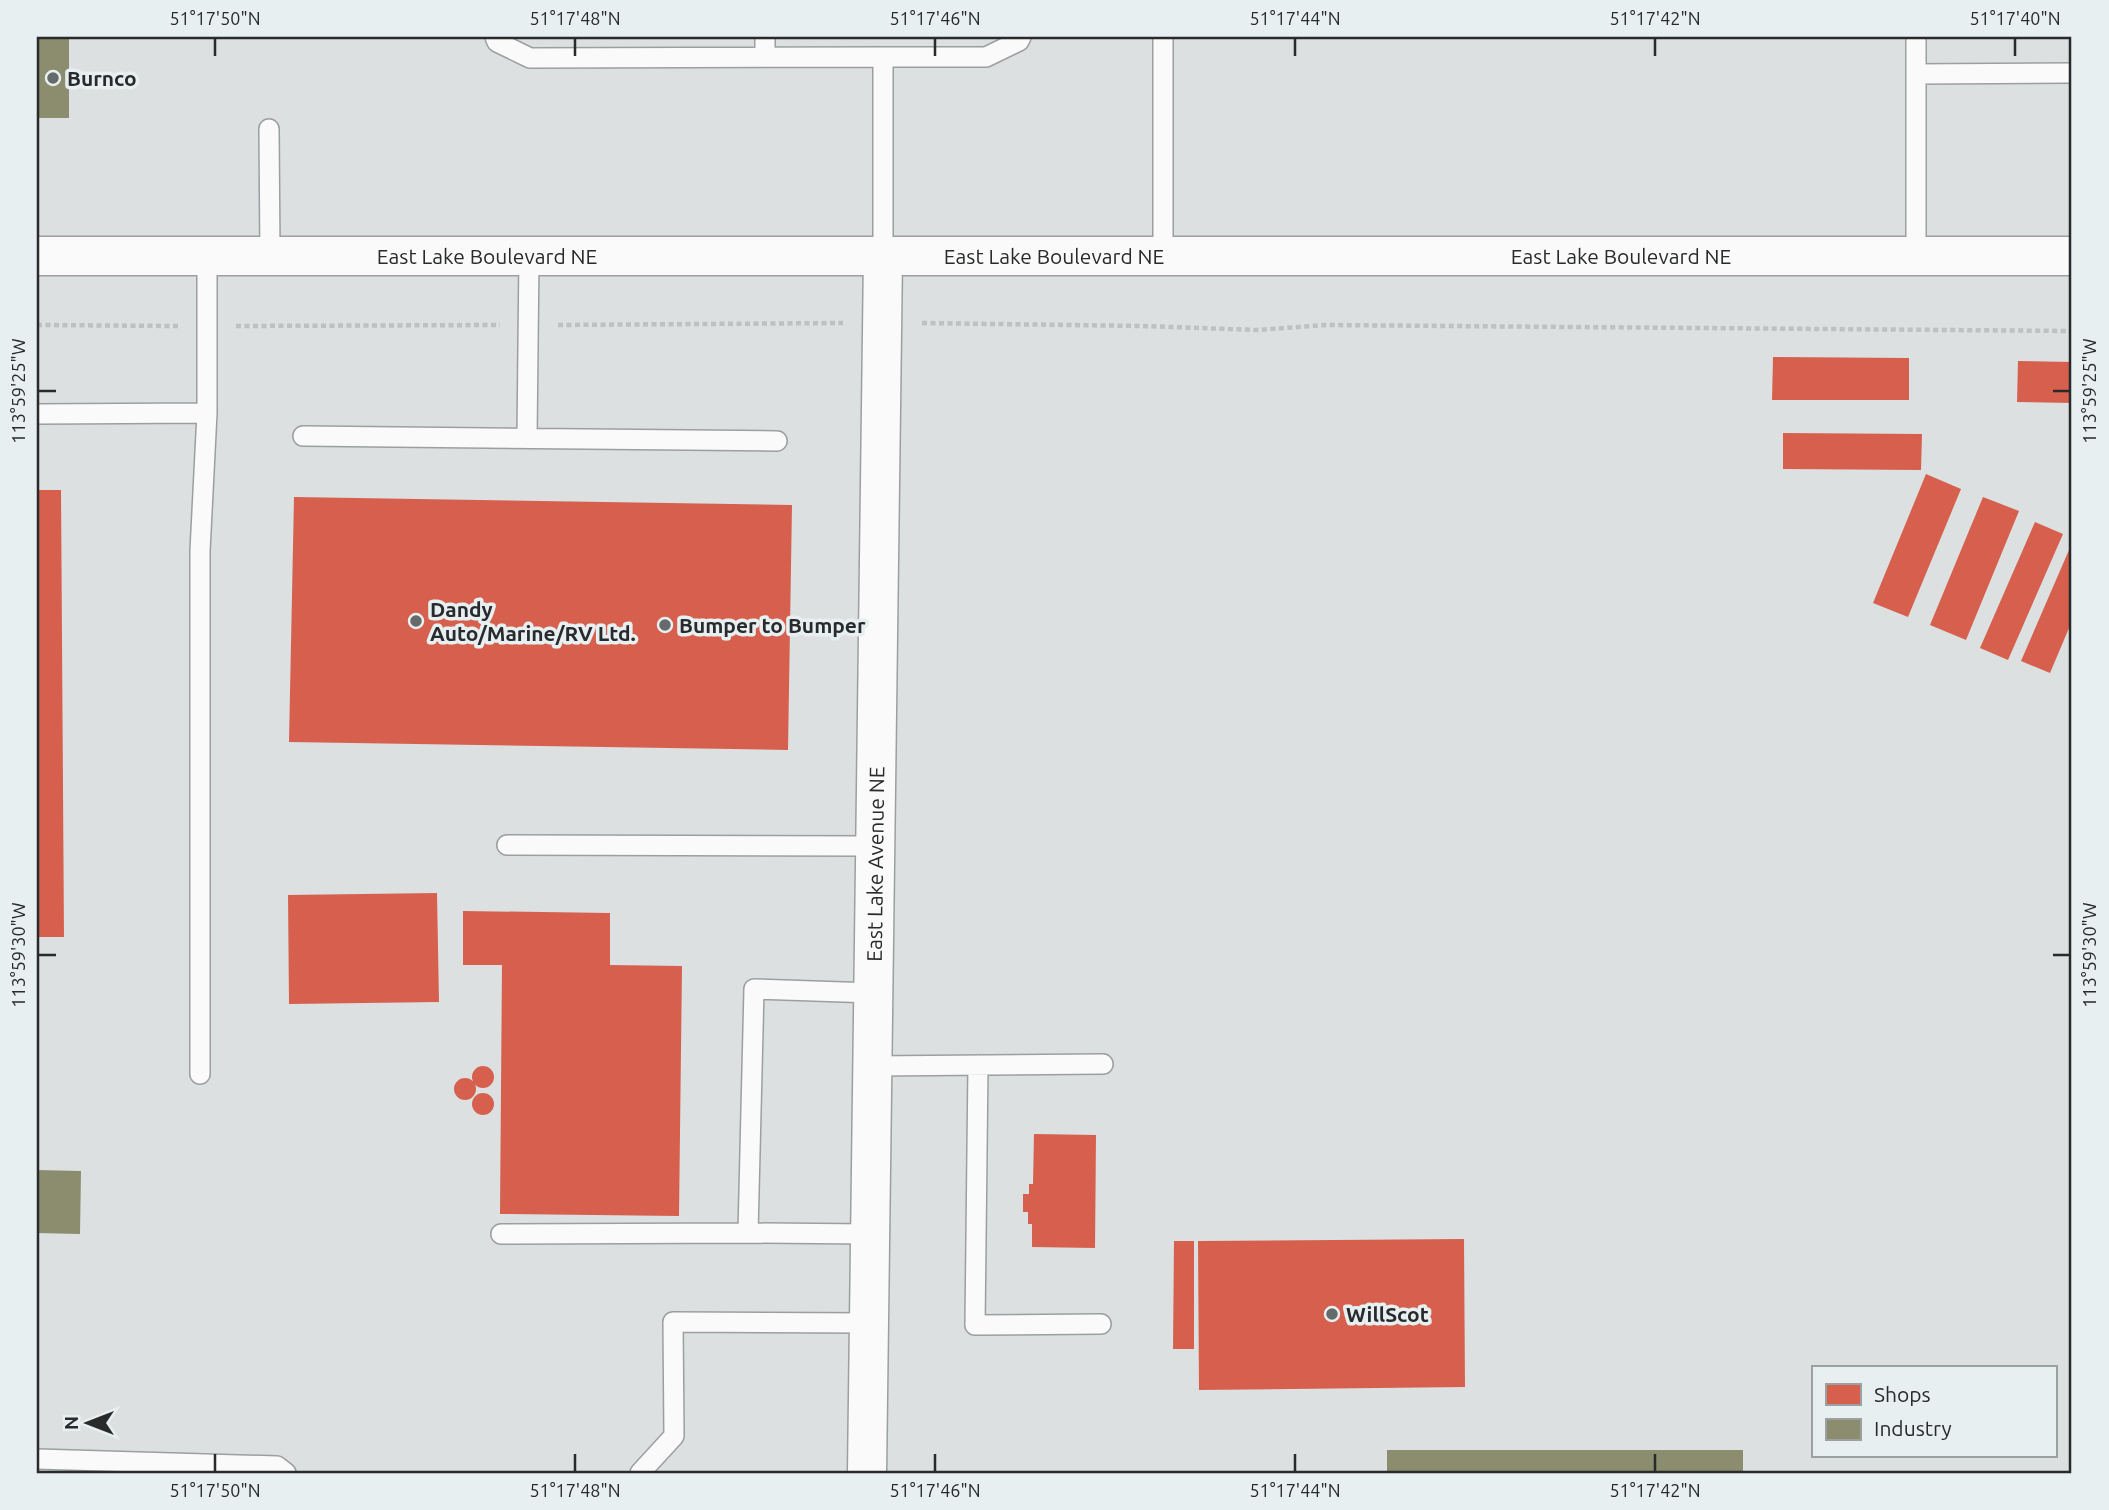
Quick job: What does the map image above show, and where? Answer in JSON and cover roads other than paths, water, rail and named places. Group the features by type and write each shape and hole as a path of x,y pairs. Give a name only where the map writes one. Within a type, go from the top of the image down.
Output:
{"main road":[{"name":"East Lake Boulevard NE","path":"37,256 2072,256"},
{"name":"East Lake Avenue NE","path":"867,1473 883,256"}],"lane":[{"path":"495,37 497,43 530,58 986,57 1019,41 1021,37"},
{"path":"765,37 765,58"},
{"path":"1163,37 1163,256"},
{"path":"1916,37 1916,256"},
{"path":"883,58 883,256"},
{"path":"1916,74 2072,72"},
{"path":"269,129 270,255"},
{"path":"527,438 529,255"},
{"path":"200,1074 200,551 208,413 207,256"},
{"path":"37,414 208,413"},
{"path":"303,436 777,441"},
{"path":"507,845 875,846"},
{"path":"748,1233 754,989 873,993"},
{"path":"872,1066 1103,1064"},
{"path":"978,1065 975,1325 1101,1324"},
{"path":"501,1234 870,1234"},
{"path":"640,1473 674,1436 673,1322 869,1323"},
{"path":"37,1459 277,1466 286,1473"}],"place":[{"name":"Burnco","path":"53,78"},
{"name":"Dandy Auto/Marine/RV Ltd.","path":"416,621"},
{"name":"Bumper to Bumper","path":"665,625"},
{"name":"WillScot","path":"1332,1314"}]}
